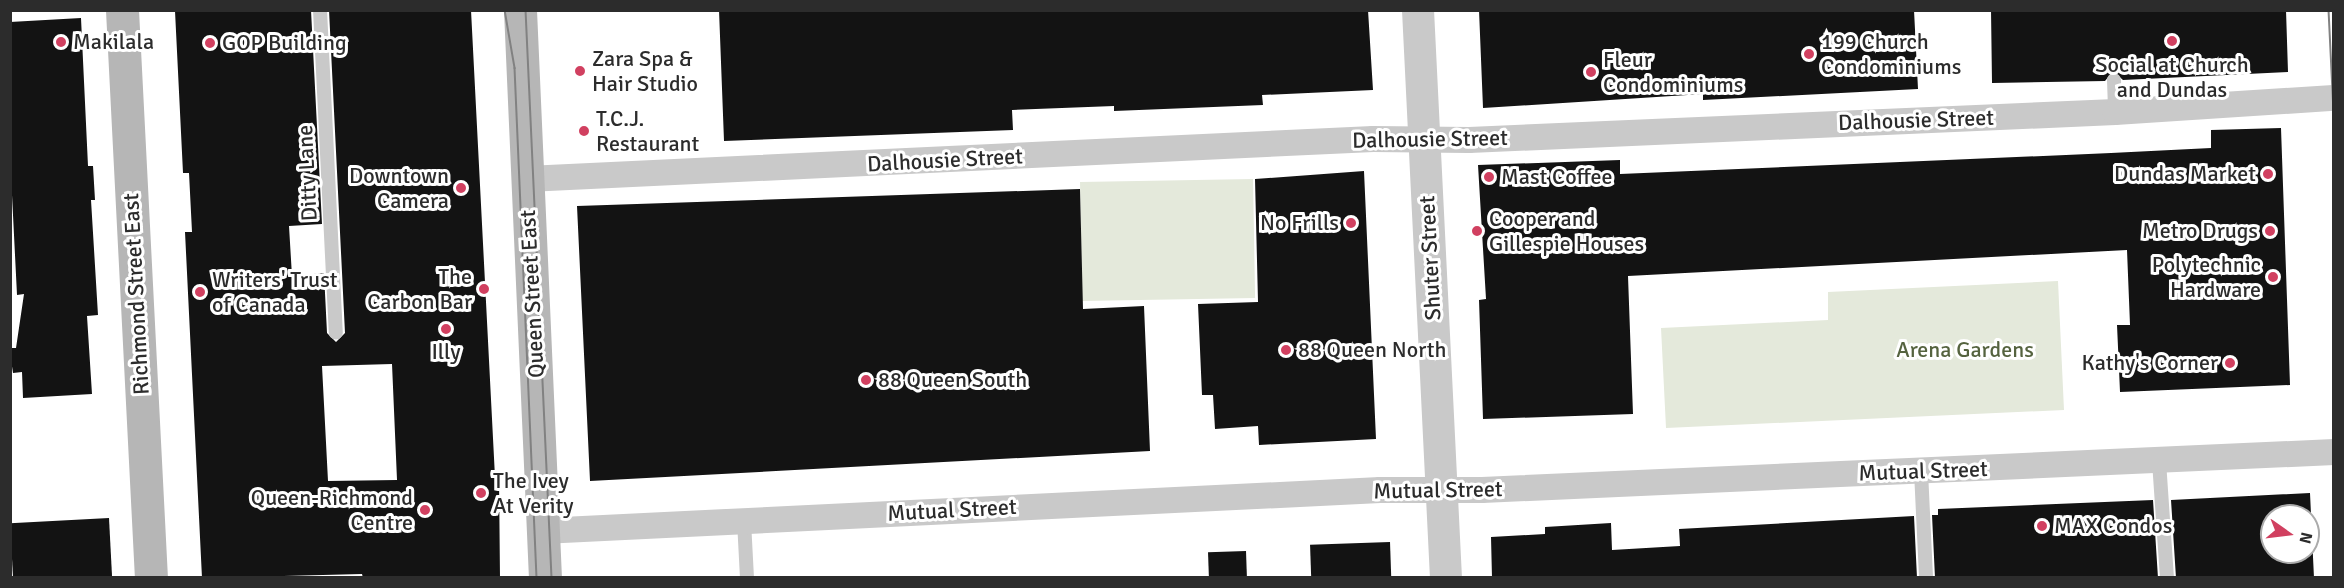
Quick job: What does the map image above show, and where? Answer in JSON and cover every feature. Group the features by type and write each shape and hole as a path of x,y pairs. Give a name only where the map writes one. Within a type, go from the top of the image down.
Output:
{"main road":[{"name":"Richmond Street East","path":"122,10 151,578"},
{"name":"Queen Street East","path":"520,10 544,578"}],"street":[{"name":"Shuter Street","path":"1418,10 1446,578"},
{"name":"Dalhousie Street","path":"527,179 1372,139 1423,140 2115,112 2334,98"},
{"name":"Mutual Street","path":"542,531 2334,452"}],"lane":[{"name":"Ditty Lane","path":"320,10 336,333"},
{"path":"2114,80 2115,112"},
{"path":"2159,461 2167,578"},
{"path":"1921,471 1926,578"},
{"path":"744,521 747,578"}],"green space":[{"path":"1253,179 1255,298 1082,301 1080,182"},
{"name":"Arena Gardens","path":"2058,281 2064,410 1666,428 1661,328 1828,320 1828,292"}],"building":[{"path":"311,10 322,224 289,226 292,276 324,273 327,333 336,342 345,333 329,10 471,10 495,477 499,477 500,578 363,578 362,574 202,578 185,232 192,232 189,173 183,173 175,11","holes":["392,364 397,480 328,481 322,366"]},
{"path":"719,10 1368,10 1373,90 1262,95 1263,105 1114,111 1114,106 1012,110 1013,130 724,141"},
{"path":"1479,10 1914,10 1918,89 1703,100 1703,94 1483,108"},
{"name":"Social at Church and Dundas","path":"1991,10 2286,10 2288,72 2123,80 2113,71 2105,81 1992,83"},
{"path":"81,18 88,166 93,166 95,200 91,200 98,315 87,316 92,394 23,398 22,372 13,373 10,353 10,348 16,348 24,294 17,295 10,155 10,22"},
{"path":"2281,128 2290,385 2120,392 2117,325 2130,325 2127,250 1628,276 1633,414 1483,419 1479,300 1486,299 1478,165 1620,160 1620,174 2111,153 2211,148 2211,130"},
{"name":"88 Queen North","path":"1364,171 1376,439 1259,445 1258,426 1215,429 1213,395 1202,395 1198,304 1258,302 1255,179"},
{"name":"88 Queen South","path":"1080,189 1083,309 1144,306 1150,451 590,481 577,206"},
{"path":"2310,493 2311,504 2260,504 2260,564 2313,564 2314,578 2176,578 2171,500"},
{"name":"MAX Condos","path":"2153,500 2158,578 1935,578 1932,515 1938,515 1938,509"},
{"path":"1914,516 1917,578 1492,578 1491,537 1545,534 1545,527 1611,523 1612,550 1680,546 1679,529"},
{"path":"109,518 112,578 13,578 10,523"},
{"path":"1390,542 1391,578 1311,578 1310,545"},
{"path":"1246,551 1247,578 1209,578 1208,552"}],"tram line":[{"path":"505,10 515,68 537,578"},
{"path":"526,10 552,578"},
{"path":"2329,10 2334,112"}],"place":[{"name":"Social at Church and Dundas","path":"2172,41"},
{"name":"Makilala","path":"61,42"},
{"name":"GOP Building","path":"210,43"},
{"name":"199 Church Condominiums","path":"1809,54"},
{"name":"Zara Spa & Hair Studio","path":"580,71"},
{"name":"Fleur Condominiums","path":"1591,72"},
{"name":"T.C.J. Restaurant","path":"584,131"},
{"name":"Dundas Market","path":"2268,174"},
{"name":"Mast Coffee","path":"1489,177"},
{"name":"Downtown Camera","path":"461,188"},
{"name":"No Frills","path":"1351,223"},
{"name":"Cooper and Gillespie Houses","path":"1477,231"},
{"name":"Metro Drugs","path":"2270,231"},
{"name":"Polytechnic Hardware","path":"2273,277"},
{"name":"The Carbon Bar","path":"484,289"},
{"name":"Writers' Trust of Canada","path":"200,292"},
{"name":"Illy","path":"446,329"},
{"name":"88 Queen North","path":"1286,350"},
{"name":"Kathy's Corner","path":"2230,363"},
{"name":"88 Queen South","path":"866,380"},
{"name":"The Ivey At Verity","path":"481,493"},
{"name":"Queen-Richmond Centre","path":"425,510"},
{"name":"MAX Condos","path":"2042,526"}]}
